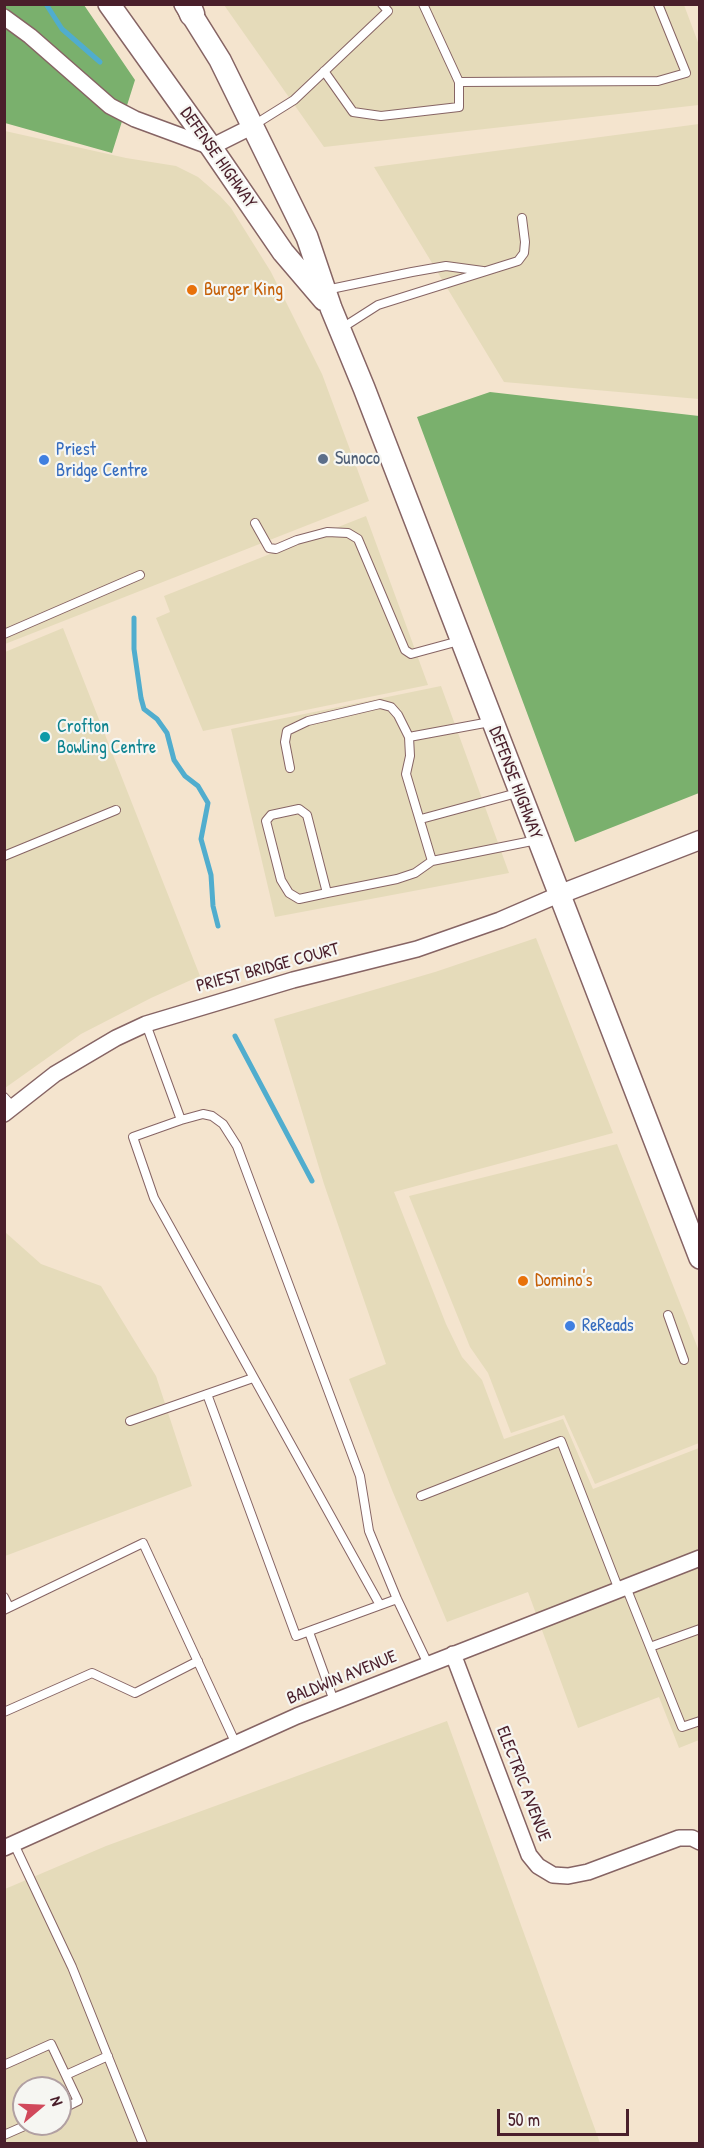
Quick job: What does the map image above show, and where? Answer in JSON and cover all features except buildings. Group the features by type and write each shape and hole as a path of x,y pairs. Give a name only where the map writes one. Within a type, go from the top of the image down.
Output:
{"main road":[{"name":"DEFENSE HIGHWAY","path":"108,4 283,252 328,299"},
{"name":"DEFENSE HIGHWAY","path":"188,8 220,60 308,237 328,299 699,1258"}],"street":[{"path":"4,17 30,36 110,106 135,119 211,147 253,126"},
{"path":"558,895 699,840"},
{"name":"PRIEST BRIDGE COURT","path":"7,1106 87,1054 146,1023 282,983 417,949 500,920 558,895"},
{"name":"BALDWIN AVENUE","path":"8,1845 334,1701 699,1558"},
{"name":"ELECTRIC AVENUE","path":"453,1654 529,1855 538,1866 553,1875 568,1876 588,1872 679,1838 692,1838 699,1842"}],"lane":[{"path":"253,126 294,100 388,11 382,4"},
{"path":"324,71 354,112 381,116 459,107 459,82 423,4"},
{"path":"459,82 658,81 686,73 658,4"},
{"path":"340,330 378,305 518,261 524,253 522,218"},
{"path":"328,299 412,272 446,266 487,271"},
{"path":"255,523 269,548 276,549 297,540 327,532 348,533 358,539 405,650 411,654 461,641"},
{"path":"4,634 140,575"},
{"path":"290,768 285,742 287,732 308,721 380,704 391,707 410,737 410,756 406,774 432,861"},
{"path":"410,737 492,722"},
{"path":"421,819 519,793"},
{"path":"327,893 307,814 299,809 271,815 266,821 284,888 299,899 397,879 415,873 432,861 537,840"},
{"path":"4,856 116,810"},
{"path":"146,1023 181,1120"},
{"path":"380,1605 154,1198 133,1137 203,1114 212,1116 223,1124 237,1146 360,1476 369,1531 397,1599 428,1664"},
{"path":"668,1315 684,1360"},
{"path":"130,1421 253,1377"},
{"path":"207,1394 296,1636 397,1599"},
{"path":"421,1496 561,1441 682,1727 699,1721"},
{"path":"4,1597 7,1609 143,1543 236,1744"},
{"path":"650,1647 699,1629"},
{"path":"309,1632 334,1701"},
{"path":"4,1712 92,1673 135,1693 198,1661"},
{"path":"8,1845 72,1967 142,2144"},
{"path":"4,2066 51,2044 66,2075 108,2056"},
{"path":"72,2088 78,2101 72,2104"}],"shaded area":[{"path":"224,5 684,5 699,45 699,105 324,147"},
{"path":"699,124 699,399 504,382 374,167"},
{"path":"5,131 126,158 176,166 198,177 220,196 231,208 271,272 322,374 369,501 5,644"},
{"path":"366,516 428,685 203,731 156,618 170,612 164,596"},
{"path":"63,628 200,976 81,1034 5,1088 5,652"},
{"path":"441,686 509,873 275,917 231,729"},
{"path":"536,938 613,1133 394,1192 446,1324 462,1357 482,1380 504,1439 563,1419 593,1489 699,1448 699,1740 679,1748 659,1697 578,1728 528,1592 447,1622 349,1379 386,1364 324,1184 274,1019 435,972"},
{"path":"617,1144 699,1351 699,1443 595,1484 564,1415 511,1433 488,1373 470,1347 409,1196"},
{"path":"5,1232 41,1264 101,1286 156,1376 192,1486 5,1556"},
{"path":"447,1721 600,2143 5,2144 5,1889 106,1846"}],"green space":[{"path":"4,5 84,5 135,80 112,153 5,123"},
{"path":"490,392 699,416 699,793 575,842 417,417"}],"waterway":[{"path":"46,4 62,29 100,62"},
{"path":"134,618 134,649 144,709 157,719 167,733 174,760 185,776 198,786 208,803 201,839 211,875 213,906 218,926"},
{"path":"235,1036 312,1181"}],"place":[{"name":"Burger King","path":"192,290"},
{"name":"Sunoco","path":"323,459"},
{"name":"Priest Bridge Centre","path":"44,460"},
{"name":"Crofton Bowling Centre","path":"45,737"},
{"name":"Domino's","path":"523,1281"},
{"name":"ReReads","path":"570,1326"}]}
